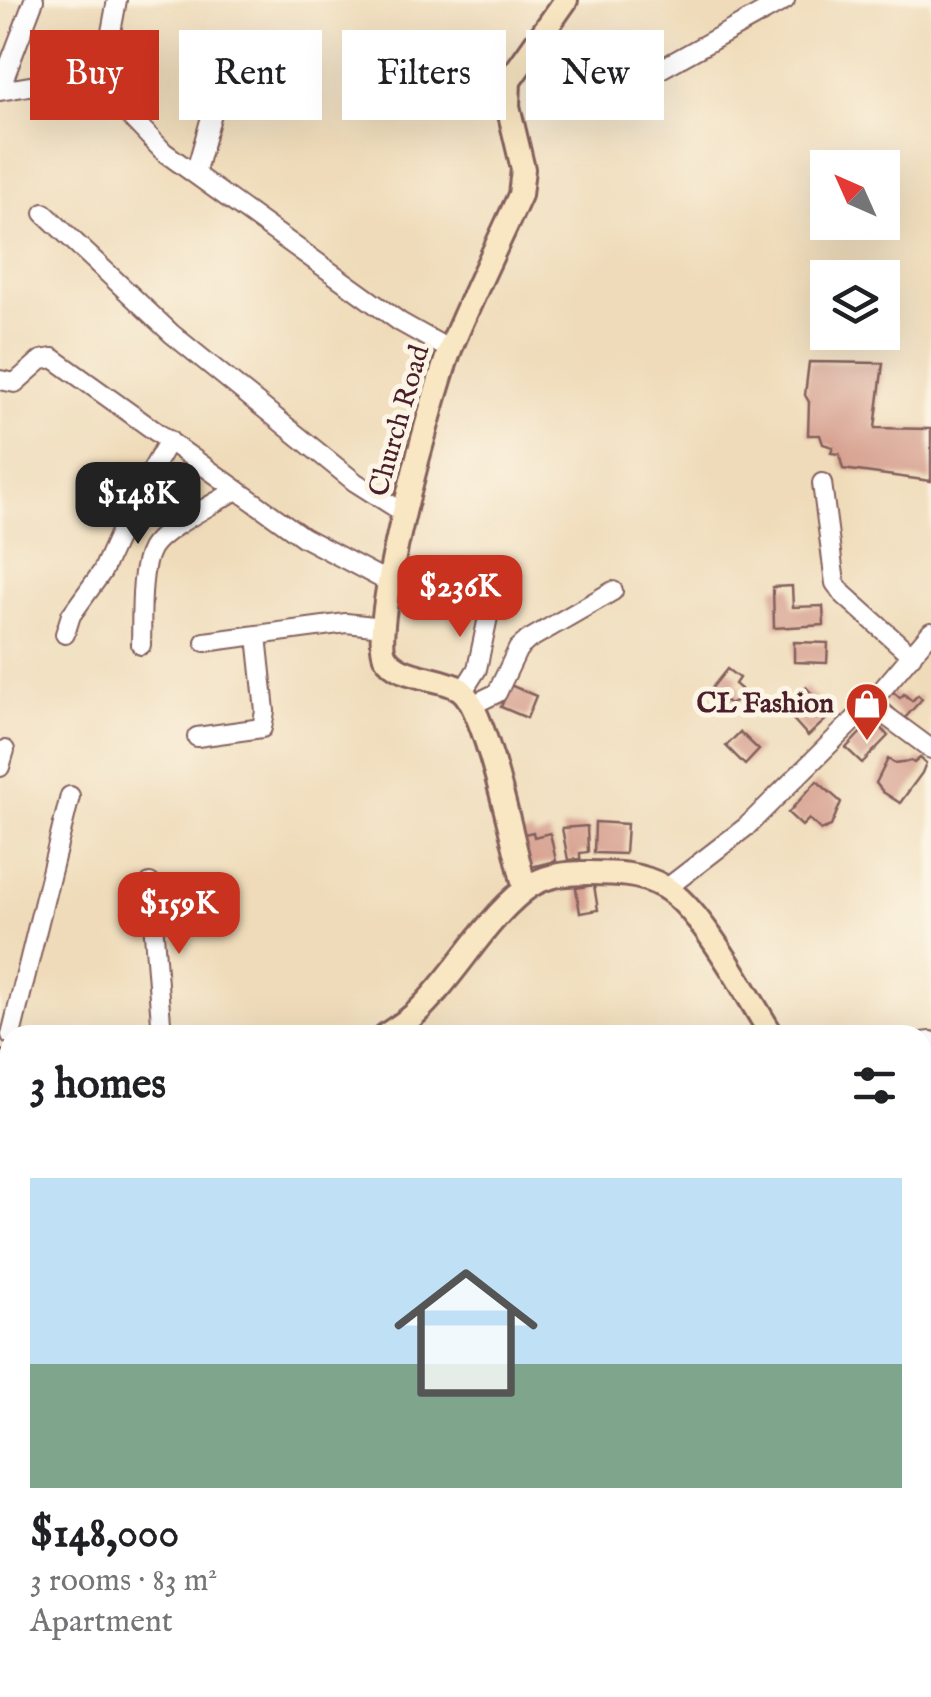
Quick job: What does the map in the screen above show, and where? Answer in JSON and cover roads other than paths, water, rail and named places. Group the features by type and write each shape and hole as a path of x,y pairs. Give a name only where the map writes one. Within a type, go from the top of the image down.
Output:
{"street":[{"path":"30,85 0,90 34,0"},
{"path":"112,30 118,0"},
{"name":"Church Road","path":"383,627 404,513 450,350 520,195 523,168 508,106 508,81 566,0"},
{"path":"664,67 781,1"},
{"path":"133,120 164,152 400,322 450,350"},
{"path":"195,174 210,120"},
{"path":"44,213 172,334 355,482 404,513"},
{"path":"0,380 15,383 42,360 54,358 303,537 390,583"},
{"path":"65,634 71,615 102,572 133,503 169,440"},
{"path":"822,483 835,583 912,656"},
{"path":"141,646 150,551 163,534 236,490"},
{"path":"206,642 346,623 383,627 382,648 397,668 468,698 497,693 518,650 528,640 613,591"},
{"path":"491,603 468,698 484,730 525,889"},
{"path":"668,888 746,827 870,704 931,632"},
{"path":"197,737 262,728 265,711 257,636"},
{"path":"870,704 931,749"},
{"path":"14,1025 70,796"},
{"path":"400,1025 416,1014 448,979 473,942 525,889 549,876 582,873 626,874 668,888 697,919 766,1025"},
{"path":"150,883 161,1025"}],"place":[{"name":"CL Fashion","path":"867,742"}]}
